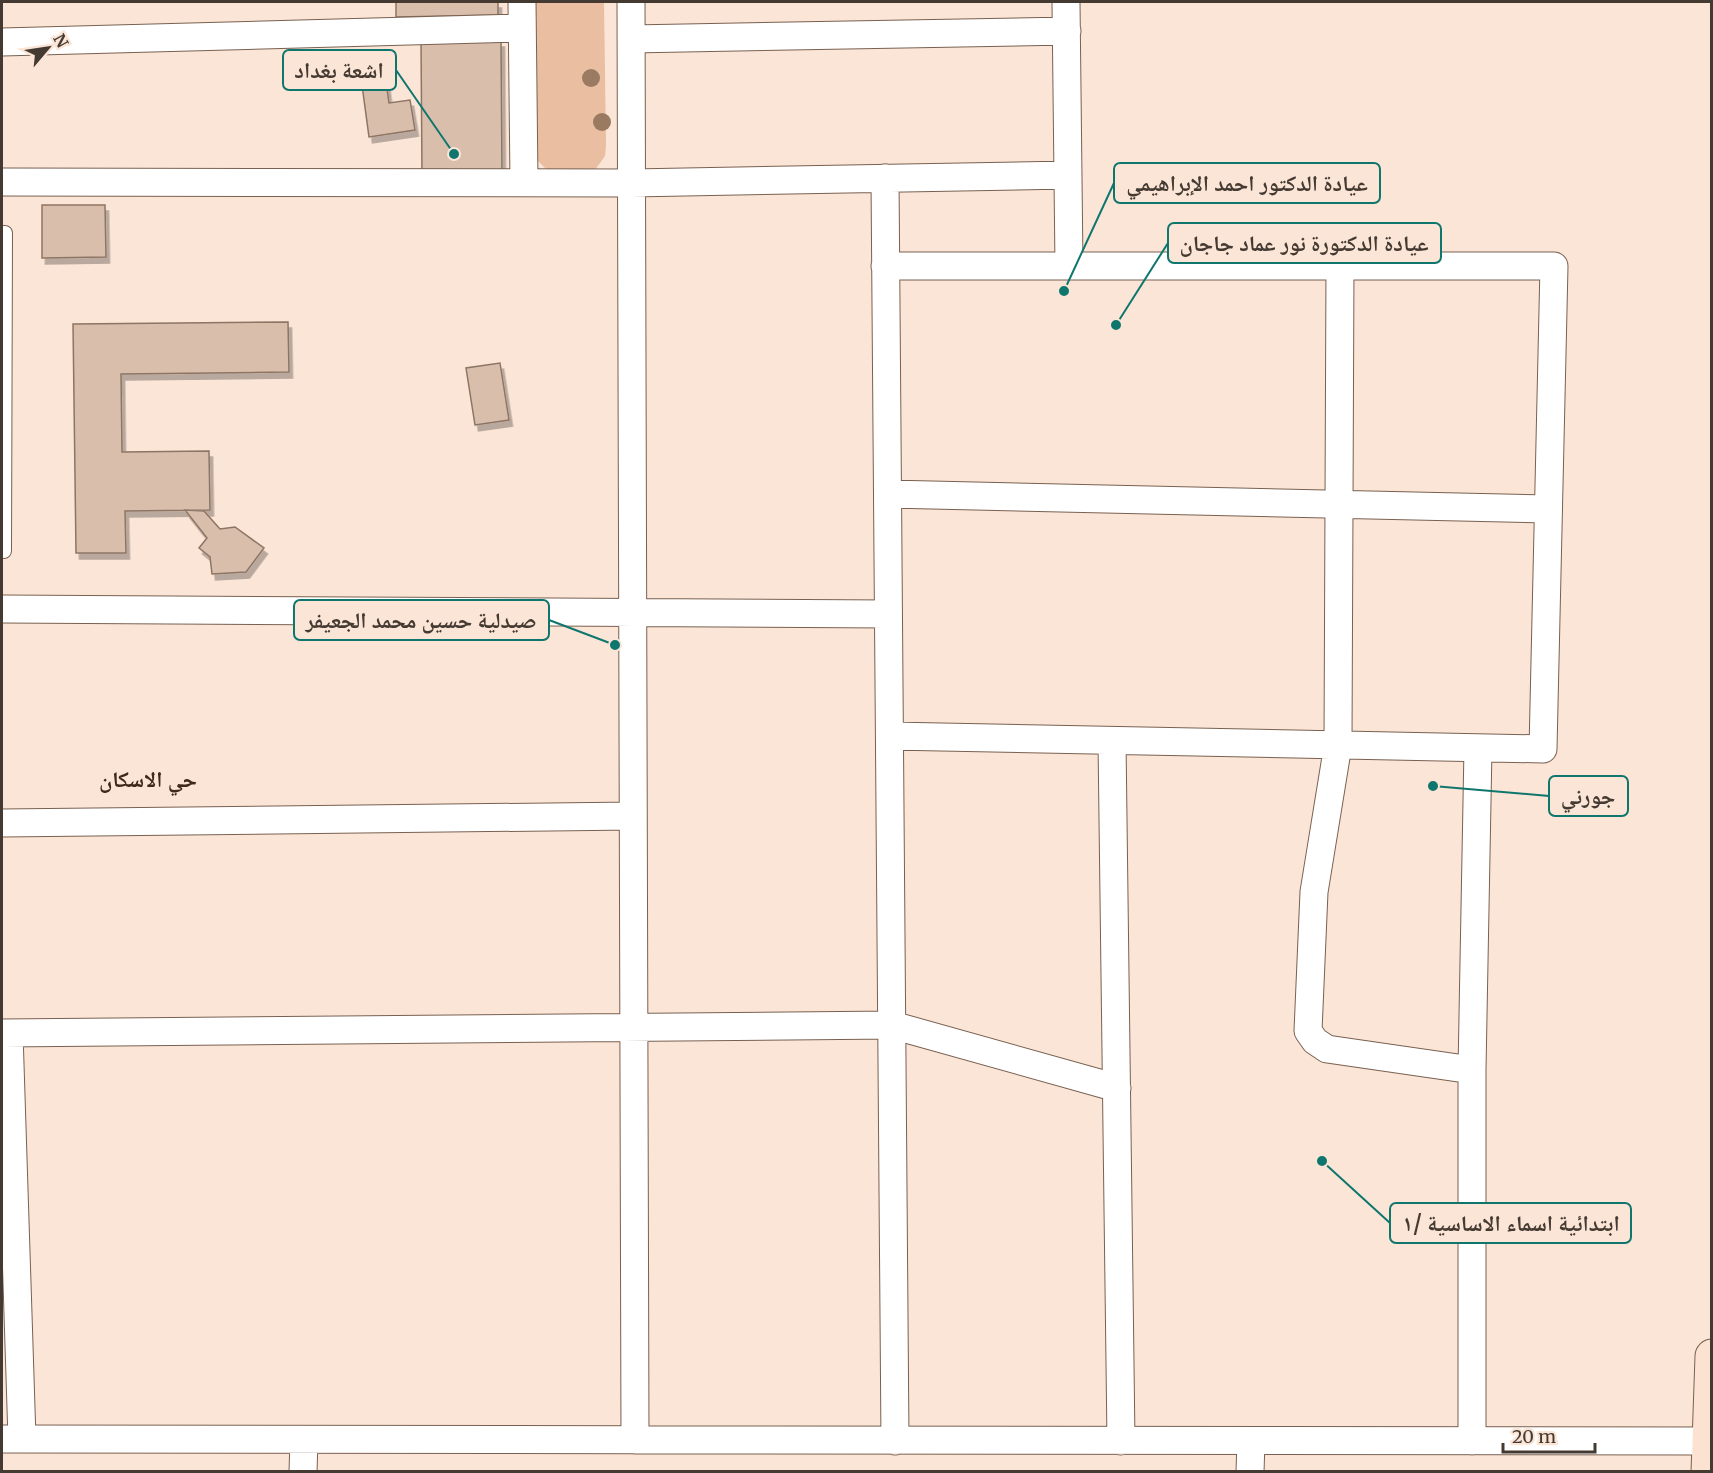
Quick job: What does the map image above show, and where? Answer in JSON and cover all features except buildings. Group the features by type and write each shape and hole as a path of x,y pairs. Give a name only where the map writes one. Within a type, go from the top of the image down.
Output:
{"street":[{"path":"522,2 524,182"},
{"path":"631,2 635,1440"},
{"path":"1066,2 1069,266"},
{"path":"2,42 522,28"},
{"path":"631,39 1067,31"},
{"path":"2,182 632,183 1068,175"},
{"path":"885,178 895,1441"},
{"path":"885,266 1340,264 1554,266 1543,749 890,736"},
{"path":"1340,264 1338,745 1314,892 1308,1031 1315,1041 1327,1049 1472,1070"},
{"path":"888,494 1548,509"},
{"path":"2,609 888,614"},
{"path":"1112,741 1121,1441"},
{"path":"1472,1441 1472,1070 1478,748"},
{"path":"2,823 633,816"},
{"path":"1118,1088 892,1025 5,1033 12,1439 1472,1441 1710,1451 1712,1356"},
{"path":"303,1472 304,1440"},
{"path":"1250,1472 1251,1441"}],"lane":[{"path":"2,233 5,233 4,551 2,551"}],"shaded area":[{"path":"535,2 604,2 606,145 605,156 595,170 548,171 537,160"}],"place":[{"name":"اشعة بغداد","path":"454,154"},
{"name":"عيادة الدكتور احمد الإبراهيمي","path":"1064,291"},
{"name":"عيادة الدكتورة نور عماد جاجان","path":"1116,325"},
{"name":"صيدلية حسين محمد الجعيفر","path":"615,645"},
{"name":"جورني","path":"1433,786"},
{"name":"ابتدائية اسماء الاساسية /١","path":"1322,1161"}],"district":[{"name":"حي الاسكان","path":"148,779"}]}
